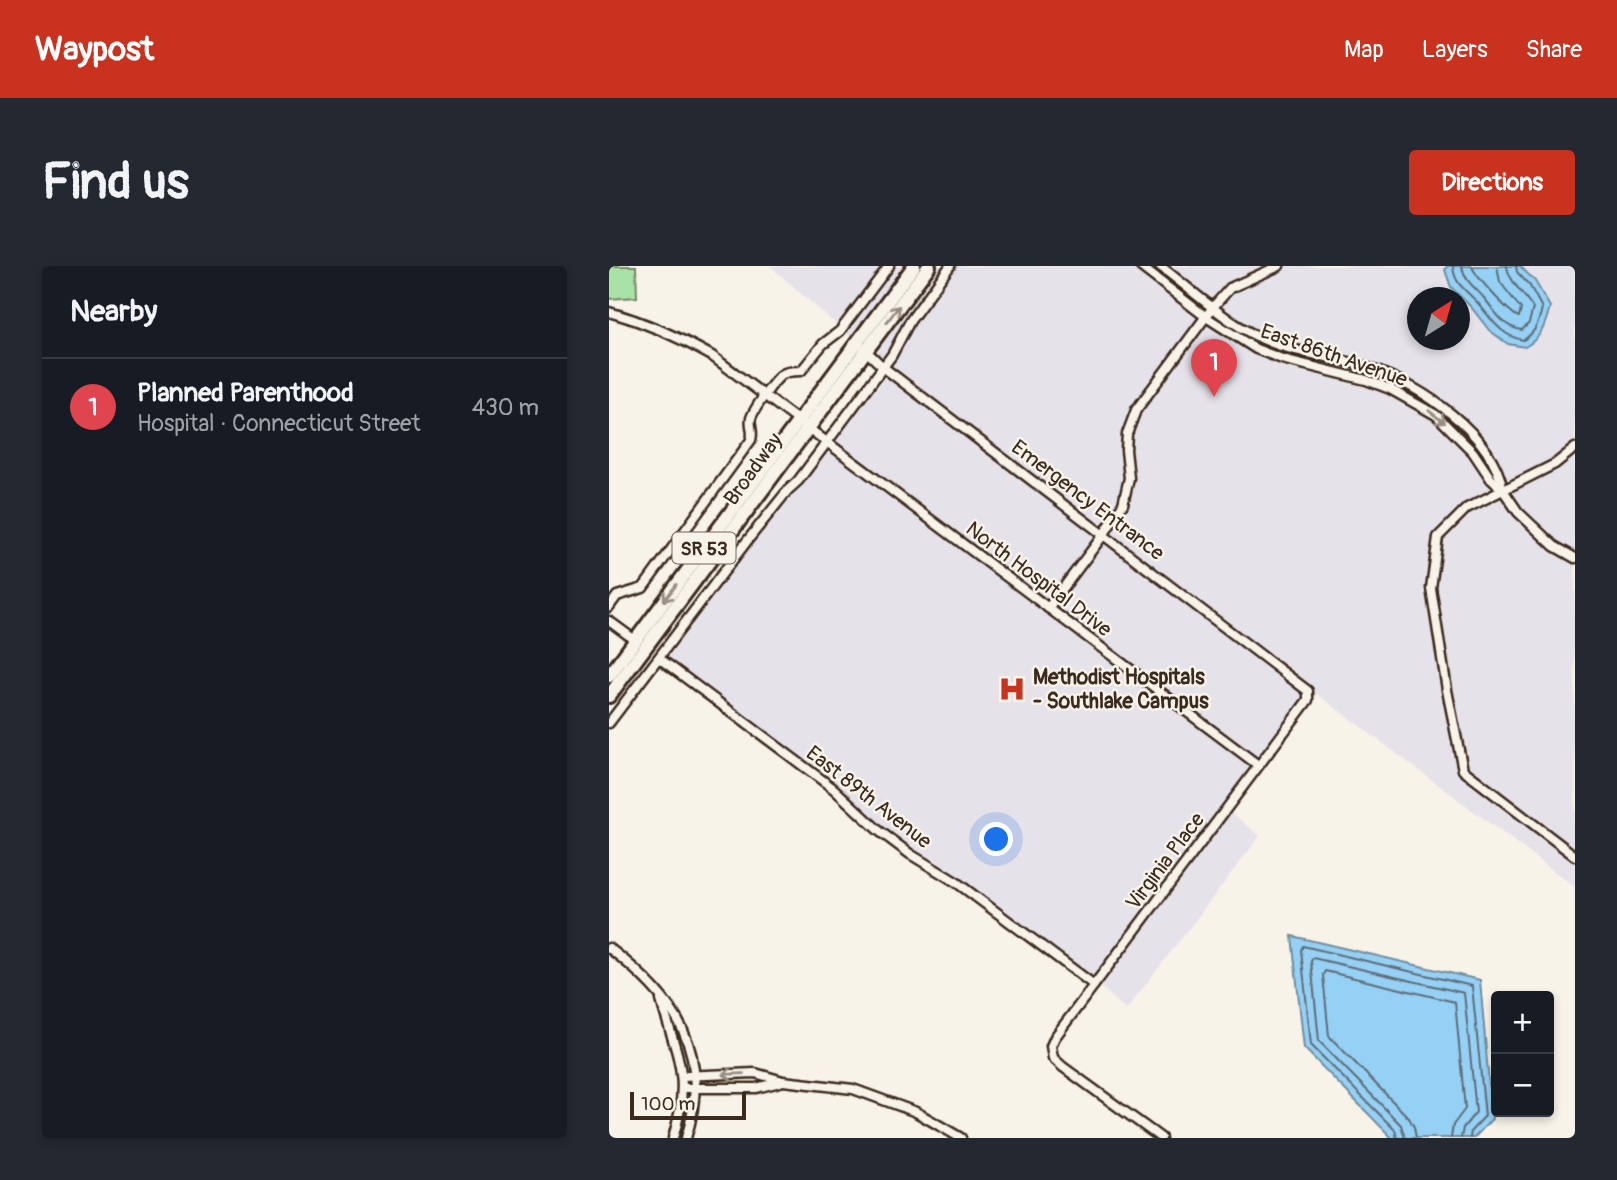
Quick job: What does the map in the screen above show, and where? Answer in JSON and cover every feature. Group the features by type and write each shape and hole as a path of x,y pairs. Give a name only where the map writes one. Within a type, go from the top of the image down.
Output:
{"main road":[{"name":"Broadway","path":"609,696 913,266"},
{"name":"Broadway","path":"609,676 803,424 865,351 929,266"}],"street":[{"path":"609,607 617,596 643,588 751,440 751,418 780,375 801,370 823,344 840,331 889,266"},
{"path":"609,723 747,541 798,481 892,355 910,321 950,266"},
{"name":"East 86th Avenue","path":"1140,266 1237,338 1282,359 1366,380 1436,415 1473,452 1491,480 1503,490 1518,512 1554,546 1575,558"},
{"name":"East 86th Avenue","path":"1160,266 1233,321 1276,345 1369,368 1438,402 1478,441 1500,473 1503,490"},
{"path":"1048,608 1117,515 1127,491 1127,434 1136,410 1230,288 1279,266"},
{"name":"North Hospital Drive","path":"609,312 632,318 688,342 712,356 1258,765"},
{"path":"865,351 863,339 867,329"},
{"name":"Emergency Entrance","path":"865,351 1308,691"},
{"path":"1575,448 1555,464 1467,508 1438,537 1431,588 1454,733 1463,770 1575,856"},
{"path":"609,621 635,640"},
{"name":"East 89th Avenue","path":"659,658 834,789 878,830 910,854 956,882 1094,985"},
{"name":"Virginia Place","path":"1161,1138 1053,1058 1050,1053 1055,1037 1308,700 1308,691"},
{"path":"609,948 635,969 681,1023 692,1053 697,1088 686,1138"},
{"path":"660,997 683,1076 679,1119 673,1138"},
{"path":"683,1076 755,1073 783,1081 829,1085 879,1097 916,1112 961,1138"},
{"path":"683,1088 756,1088 783,1081"}],"shaded area":[{"path":"770,266 1575,266 1575,887 1317,694 1230,812 1260,836 1126,1010 1090,977 955,874 873,819 836,784 667,658 785,499 805,481 889,371"}],"green space":[{"path":"609,266 636,266 637,297 609,299"}],"water":[{"path":"1447,266 1520,266 1535,281 1550,307 1539,335 1525,347 1508,344 1489,330 1470,306 1470,287 1451,287 1445,270"},
{"path":"1292,936 1480,980 1492,1119 1474,1138 1392,1138 1304,1048"}],"place":[{"name":"Planned Parenthood","path":"1214,397"},
{"name":"Methodist Hospitals - Southlake Campus","path":"1012,689"}]}
